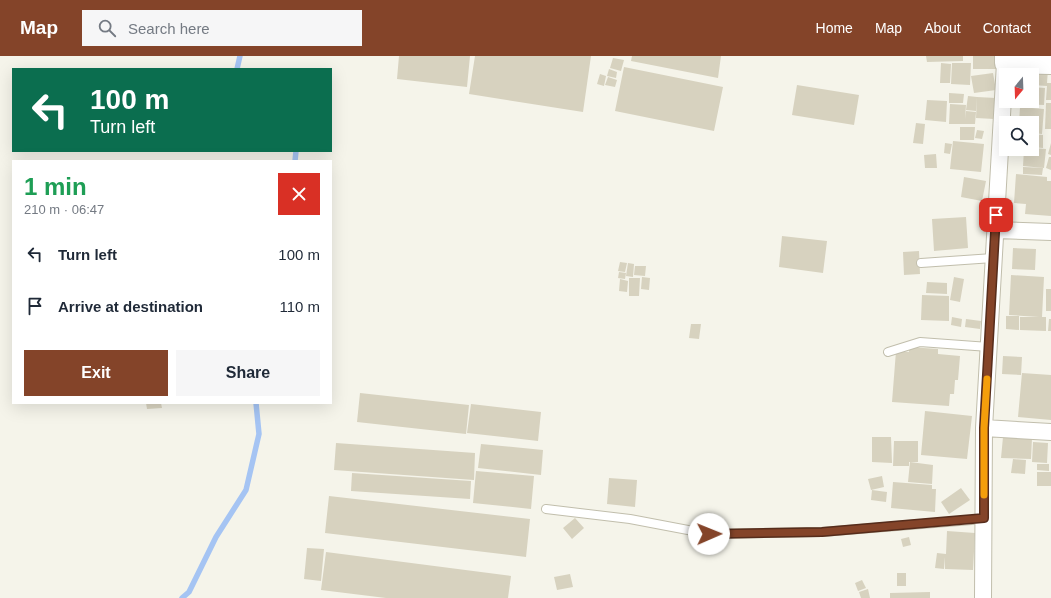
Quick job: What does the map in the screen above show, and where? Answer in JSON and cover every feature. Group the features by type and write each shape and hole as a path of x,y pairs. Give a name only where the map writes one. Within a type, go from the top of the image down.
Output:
{"street":[{"path":"983,598 984,428 1005,60 1051,64"},
{"path":"996,230 1051,232"},
{"path":"984,428 1051,432"}],"lane":[{"path":"921,263 993,258"},
{"path":"888,352 920,342 989,347"},
{"path":"546,509 630,519 709,534 822,532 984,518"}],"building":[{"path":"399,56 470,56 467,87 397,79"},
{"path":"475,56 591,56 583,112 469,94"},
{"path":"632,56 721,56 718,78 631,61"},
{"path":"926,56 963,56 963,61 927,62"},
{"path":"973,56 1002,56 1001,68 999,69 973,69"},
{"path":"613,58 624,60 621,71 610,68"},
{"path":"941,63 951,64 950,83 940,83"},
{"path":"952,63 971,63 970,85 951,84"},
{"path":"624,67 723,87 714,131 615,111"},
{"path":"1039,68 1048,69 1047,83 1051,83 1051,100 1046,100 1047,86 1039,85"},
{"path":"609,69 617,72 616,78 607,76"},
{"path":"993,73 996,90 974,93 971,76"},
{"path":"600,74 606,76 604,86 597,84"},
{"path":"608,77 617,80 615,87 605,85"},
{"path":"797,85 859,95 854,125 792,115"},
{"path":"1039,88 1045,88 1044,105 1039,105"},
{"path":"949,93 964,94 963,103 949,103"},
{"path":"968,96 977,97 976,111 966,110"},
{"path":"977,97 996,98 994,119 976,118"},
{"path":"927,100 947,101 946,122 925,120"},
{"path":"1046,103 1051,103 1051,129 1045,129"},
{"path":"950,104 966,105 965,119 966,111 976,112 975,124 949,124"},
{"path":"1020,108 1044,109 1042,134 1039,134 1039,116 1019,116"},
{"path":"916,123 925,124 923,144 913,143"},
{"path":"960,127 975,127 974,140 960,140"},
{"path":"977,130 984,131 982,139 975,138"},
{"path":"1039,135 1043,135 1043,148 1039,148"},
{"path":"953,141 984,144 981,172 950,169"},
{"path":"945,143 952,144 950,154 944,153"},
{"path":"1051,143 1051,155 1048,154"},
{"path":"1039,148 1046,149 1044,168 1023,166 1024,156 1039,156"},
{"path":"936,154 937,168 925,168 924,155"},
{"path":"1049,157 1051,157 1051,170 1046,168"},
{"path":"1023,167 1043,168 1042,175 1023,174"},
{"path":"1016,174 1047,177 1047,181 1051,181 1051,216 1025,214 1026,204 1014,203"},
{"path":"964,177 986,181 982,201 961,197"},
{"path":"966,217 968,248 934,251 932,219"},
{"path":"782,236 827,241 823,273 779,267"},
{"path":"1013,248 1036,249 1035,270 1012,269"},
{"path":"919,251 920,274 904,275 903,252"},
{"path":"620,262 627,263 625,272 618,271"},
{"path":"628,263 634,264 633,277 626,276"},
{"path":"635,266 646,266 645,276 634,275"},
{"path":"619,272 626,273 625,279 618,278"},
{"path":"1011,275 1044,277 1042,317 1046,317 1046,331 1020,330 1020,317 1039,317 1009,315"},
{"path":"642,277 650,278 649,290 641,289"},
{"path":"954,277 964,279 960,302 950,300"},
{"path":"629,278 640,278 639,296 629,296"},
{"path":"620,279 628,281 627,292 619,291"},
{"path":"927,282 947,283 947,294 926,293"},
{"path":"1046,289 1051,289 1051,311 1046,311"},
{"path":"922,295 949,296 949,321 921,320"},
{"path":"1006,316 1019,316 1019,330 1006,329"},
{"path":"952,317 962,319 961,327 951,325"},
{"path":"966,319 981,321 980,329 965,327"},
{"path":"1049,319 1051,319 1051,331 1048,331"},
{"path":"691,324 701,324 699,339 689,338"},
{"path":"909,347 938,349 938,354 960,356 958,380 955,380 954,394 950,394 949,406 892,402 896,351 909,352"},
{"path":"1003,356 1022,357 1021,375 1002,374"},
{"path":"1022,373 1051,375 1051,420 1018,417"},
{"path":"360,393 469,405 466,434 357,422"},
{"path":"146,404 161,404 162,408 147,409"},
{"path":"471,404 541,412 538,441 467,433"},
{"path":"925,411 972,416 967,459 921,455"},
{"path":"872,437 891,437 892,463 872,462"},
{"path":"1003,437 1032,438 1031,459 1001,458"},
{"path":"894,441 918,441 918,462 909,462 909,466 893,466"},
{"path":"1033,442 1048,443 1047,463 1032,462"},
{"path":"336,443 475,453 474,480 334,470"},
{"path":"481,444 543,450 541,475 478,468"},
{"path":"1013,459 1026,460 1025,474 1011,473"},
{"path":"910,462 933,465 932,484 908,482"},
{"path":"1037,464 1049,464 1049,471 1037,470"},
{"path":"476,471 534,476 531,509 473,503"},
{"path":"1037,472 1051,472 1051,486 1037,486"},
{"path":"352,473 471,481 470,499 351,491"},
{"path":"882,476 884,487 871,490 868,479"},
{"path":"609,478 637,480 635,507 607,504"},
{"path":"893,482 932,485 932,489 936,489 935,512 891,508"},
{"path":"961,488 970,500 949,514 941,502"},
{"path":"872,490 887,492 886,502 871,500"},
{"path":"329,496 530,519 526,557 325,533"},
{"path":"575,518 584,528 572,539 563,528"},
{"path":"947,531 975,533 973,570 945,569 945,557 944,569 935,568 937,553 946,554"},
{"path":"909,537 911,545 903,547 901,539"},
{"path":"307,548 324,549 321,581 304,579"},
{"path":"326,552 511,576 508,598 386,598 321,590"},
{"path":"897,573 906,573 906,586 897,586"},
{"path":"570,574 573,587 557,590 554,577"},
{"path":"862,580 866,588 858,591 855,583"},
{"path":"868,589 870,598 861,598 859,592"},
{"path":"930,592 930,598 890,598 890,593"}],"waterway":[{"path":"237,68 240,56"},
{"path":"295,160 296,152"},
{"path":"182,598 189,592 216,537 246,490 259,434 256,404"}],"slow traffic":[{"path":"984,495 984,428 987,379"}],"route":[{"path":"709,534 822,532 984,518 984,428 996,215"}]}
